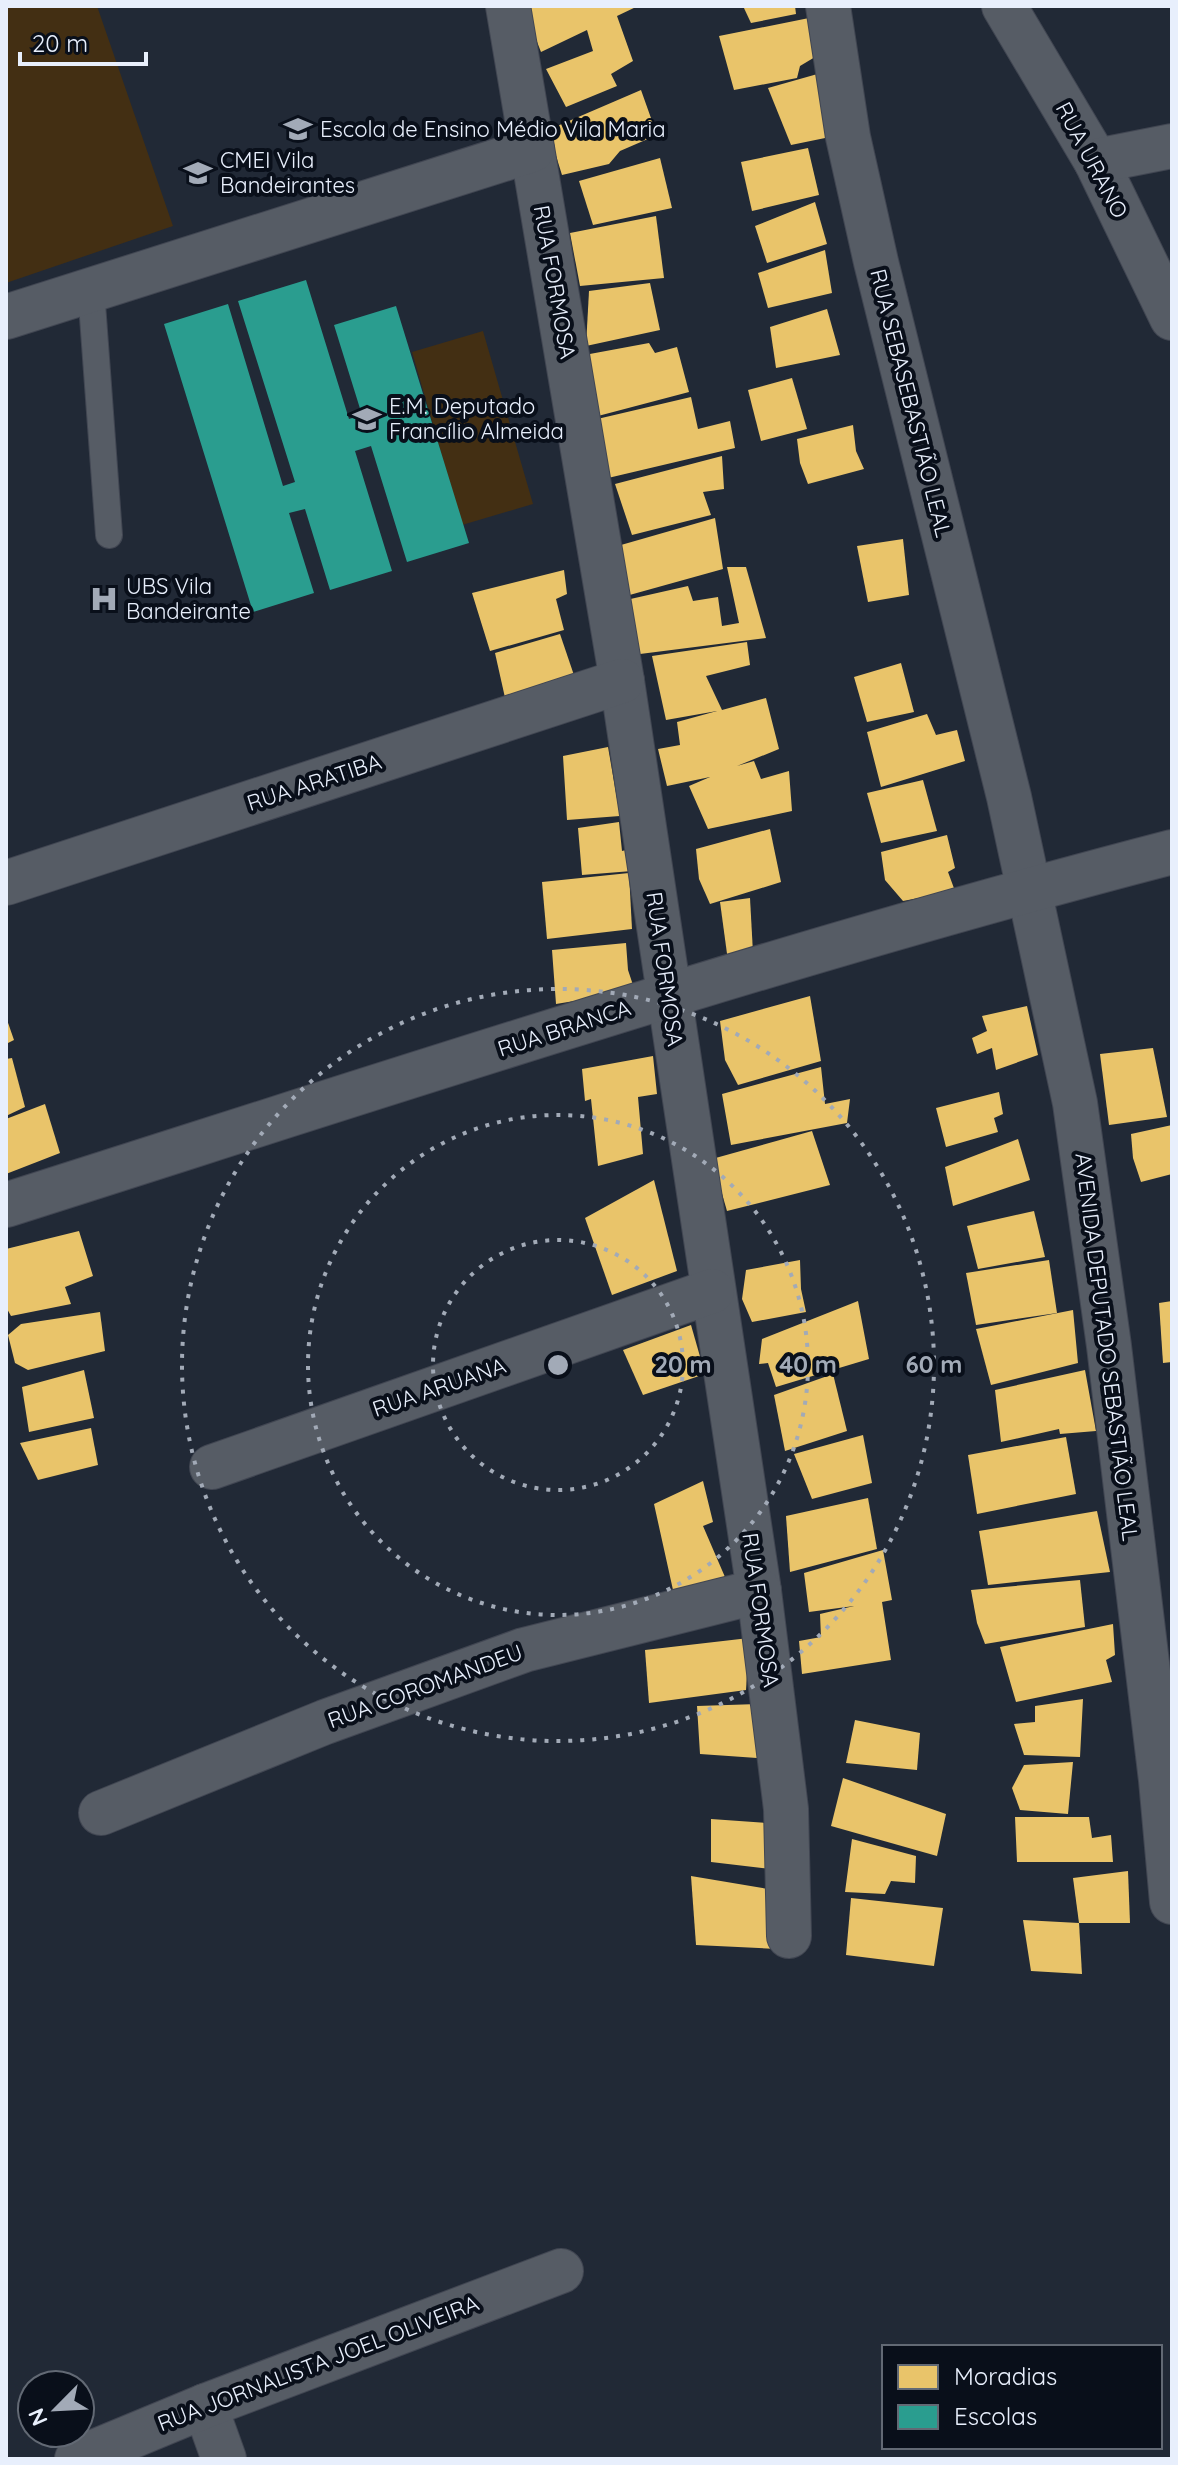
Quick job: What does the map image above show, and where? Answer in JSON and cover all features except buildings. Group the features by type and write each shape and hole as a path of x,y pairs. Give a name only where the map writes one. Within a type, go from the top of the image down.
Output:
{"street":[{"name":"RUA FORMOSA","path":"508,6 622,681 759,1591 786,1809 789,1936"},
{"name":"RUA SEBASEBASTIÃO LEAL","path":"828,6 848,137 876,262 1009,797"},
{"name":"RUA URANO","path":"1004,6 1096,161 1172,318"},
{"path":"1096,161 1172,146"},
{"path":"6,317 532,150"},
{"name":"RUA ARATIBA","path":"6,883 622,681"},
{"name":"AVENIDA DEPUTADO SEBASTIÃO LEAL","path":"1009,797 1077,1118 1111,1361 1161,1780 1172,1902"},
{"name":"RUA BRANCA","path":"6,1205 668,995 1028,890 1172,852"},
{"name":"RUA ARUANA","path":"212,1467 712,1291"},
{"name":"RUA COROMANDEU","path":"101,1813 325,1722 524,1650 759,1591"},
{"name":"RUA JORNALISTA JOEL OLIVEIRA","path":"77,2459 205,2406 561,2271"},
{"path":"205,2406 224,2459"}],"lane":[{"path":"91,290 109,535"}],"shaded area":[{"path":"6,6 97,6 173,226 6,283"},
{"path":"483,331 533,504 462,525 412,352"}],"place":[{"name":"Escola de Ensino Médio Vila Maria","path":"298,129"},
{"name":"CMEI Vila Bandeirantes","path":"198,173"},
{"name":"E.M. Deputado Francílio Almeida","path":"367,419"},
{"name":"UBS Vila Bandeirante","path":"104,599"}]}
